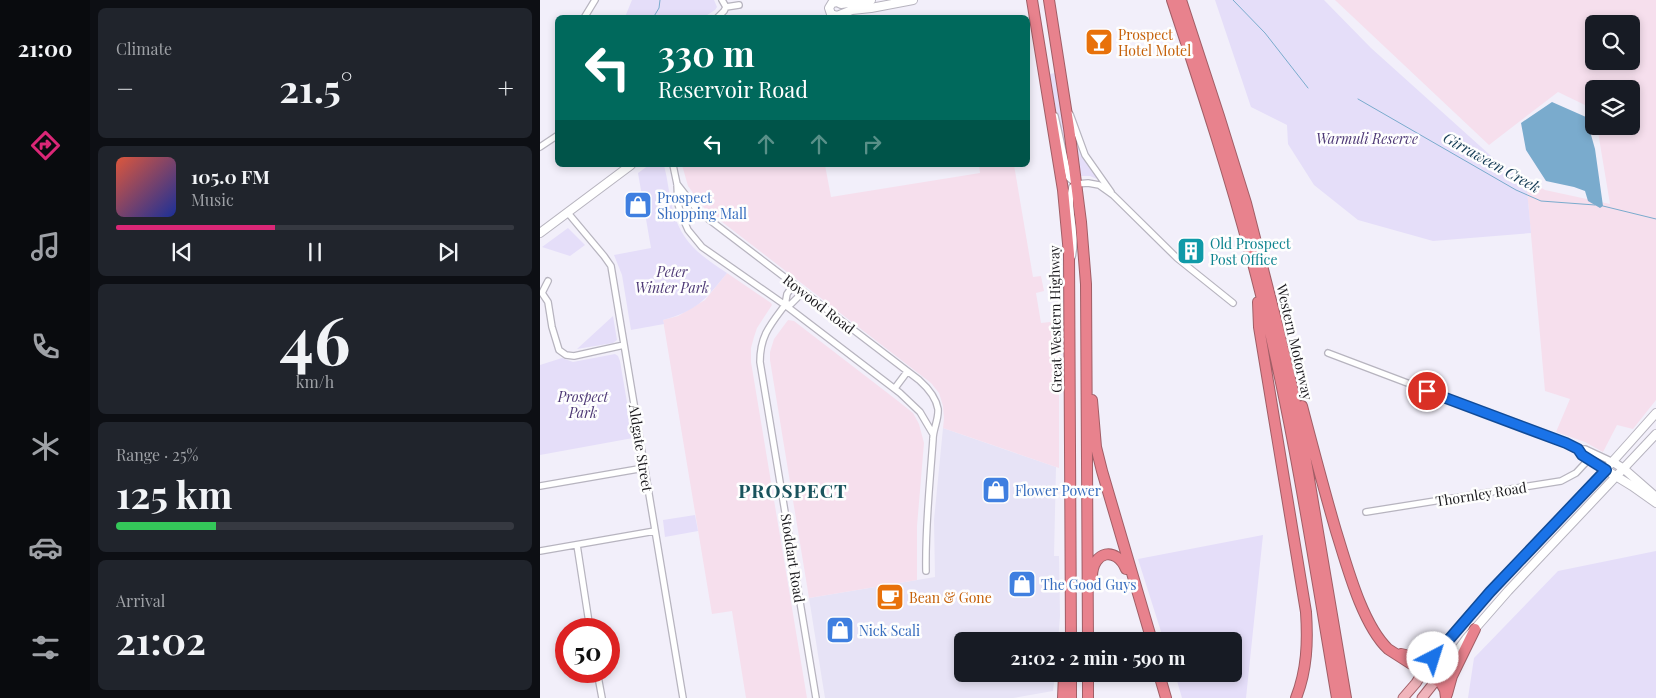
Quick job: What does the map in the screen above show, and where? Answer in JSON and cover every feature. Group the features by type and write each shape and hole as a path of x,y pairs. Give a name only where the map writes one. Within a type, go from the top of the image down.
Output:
{"highway":[{"name":"Great Western Highway","path":"1032,0 1063,190 1070,269 1071,632"},
{"path":"1049,0 1081,222 1086,284 1088,632"},
{"name":"Western Motorway","path":"1172,0 1224,161 1256,275 1291,431 1337,698"},
{"name":"Western Motorway","path":"1181,0 1246,203 1292,387 1346,698"},
{"path":"1256,275 1259,327 1306,612 1306,658 1296,698"},
{"path":"1086,337 1096,448 1148,632"},
{"path":"1292,387 1301,405 1354,586 1376,635 1388,649 1437,679 1443,686 1446,697"},
{"path":"1071,542 1074,547 1078,548 1082,546 1087,537"},
{"path":"1088,632 1094,564 1101,556 1110,554 1120,558 1127,569 1148,632"},
{"path":"1066,632 1070,578"},
{"path":"1446,697 1452,676 1475,629"},
{"path":"1396,653 1428,660 1433,658"},
{"path":"1063,698 1064,682"},
{"path":"1071,682 1071,698"},
{"path":"1088,682 1088,698"},
{"path":"1163,682 1168,698"}],"main road":[{"path":"828,15 831,1 841,4 870,0"},
{"path":"860,9 872,5 875,0 881,3 898,4"},
{"path":"839,15 860,9 913,0"},
{"path":"841,4 843,8 842,13"},
{"path":"540,233 628,167"},
{"path":"1403,698 1433,658 1490,592 1606,470 1656,413"},
{"path":"1422,698 1466,639 1508,591 1656,434"},
{"path":"1613,462 1624,469 1656,497"},
{"path":"1606,470 1656,502"}],"street":[{"path":"586,15 595,0"},
{"path":"722,0 726,7"},
{"path":"726,7 739,6"},
{"path":"720,15 726,7"},
{"path":"1046,90 1057,121 1069,178 1076,184"},
{"path":"1064,96 1085,155 1113,195"},
{"path":"540,147 555,137"},
{"name":"Rowood Road","path":"673,167 681,214 688,230 698,243 712,256 785,305 895,388 915,405 933,434"},
{"path":"1070,269 1075,247 1070,193 1072,187 1076,184 1088,183 1099,185 1113,195 1177,258 1233,303"},
{"name":"Rowood Road","path":"677,184 698,211 925,386 936,402 938,414 933,434 926,541 926,571"},
{"name":"Aldgate Street","path":"568,213 601,251 611,266 683,698"},
{"path":"548,281 541,293 548,302 559,350 566,355 574,356 624,345"},
{"name":"Stoddart Road","path":"794,284 787,294 785,305 764,335 761,343 760,362 816,698"},
{"name":"Stoddart Road","path":"785,305 791,304 803,292"},
{"path":"1328,353 1578,449 1585,449 1613,462"},
{"path":"895,388 907,372"},
{"path":"1578,449 1582,455 1606,470"},
{"name":"Thornley Road","path":"1366,512 1561,481 1576,474 1589,459"},
{"path":"540,486 644,468"},
{"path":"540,551 655,531"},
{"path":"577,545 588,618"},
{"path":"600,683 602,698"}],"shaded area":[{"path":"1335,0 1656,0 1656,400 1633,429 1617,425 1603,452 1585,442 1556,432 1570,399 1545,391 1526,179 1545,190 1610,204 1598,135 1640,135 1640,80 1585,80 1585,105 1558,92 1489,145"},
{"path":"683,167 825,167 831,197 980,173 979,167 1014,167 1033,277 1041,276 1044,291 1036,293 1041,323 1059,321 1059,468 943,428 943,406 939,393 931,383 704,208 688,186"},
{"path":"727,273 772,305 757,328 751,348 751,362 807,698 746,698 732,611 712,614 663,320 678,316 705,300"},
{"path":"788,320 794,321 898,401 913,413 919,424 924,443 917,526 917,580 809,598 770,360 774,339"},
{"path":"943,428 1056,467 1054,556 1059,556 1059,632 954,632 954,682 1054,682 1053,691 1013,698 825,698 809,598 935,577 934,520"}],"green space":[{"path":"632,0 714,0 717,7 707,15 626,15"},
{"name":"Warmuli Reserve","path":"1215,0 1324,0 1371,48 1500,164 1526,179 1531,233 1433,241 1358,220 1314,185 1288,144 1287,125 1251,107"},
{"path":"1056,73 1068,160 1066,160 1049,74"},
{"path":"1075,136 1097,179 1090,176 1080,176 1074,143"},
{"name":"Peter Winter Park","path":"646,167 664,167 673,211 682,232 694,248 727,273 713,290 693,308 663,320 664,324 631,330 622,275 614,255 651,248 638,173"},
{"path":"568,228 585,245 570,256 542,247"},
{"path":"613,316 617,340 613,343 577,349"},
{"name":"Prospect Park","path":"615,354 620,361 633,438 540,455 540,365 562,358 573,362"},
{"path":"695,515 698,531 665,537 663,520"},
{"path":"1263,535 1246,698 1182,698 1177,682 1242,682 1242,632 1161,632 1138,559"},
{"path":"1656,551 1656,698 1468,698 1474,658 1558,571"}],"water":[{"path":"1552,102 1585,117 1585,135 1591,135 1595,149 1603,206 1600,208 1588,201 1585,191 1546,181 1526,150 1521,123"}],"waterway":[{"path":"655,15 659,8 660,0"},
{"name":"Girraween Creek","path":"1233,0 1265,33 1308,88"},
{"name":"Girraween Creek","path":"1358,99 1516,190 1541,201 1595,205"},
{"name":"Girraween Creek","path":"1603,206 1656,219"}],"place":[{"name":"Prospect Hotel Motel","path":"1099,42"},
{"name":"Prospect Shopping Mall","path":"638,205"},
{"name":"Old Prospect Post Office","path":"1191,251"},
{"name":"Flower Power","path":"996,490"},
{"name":"The Good Guys","path":"1022,584"},
{"name":"Bean & Gone","path":"890,597"},
{"name":"Nick Scali","path":"840,630"}],"district":[{"name":"PROSPECT","path":"793,490"}],"route":[{"path":"1427,391 1566,443 1578,449 1582,455 1606,470 1470,613 1433,658"}]}
